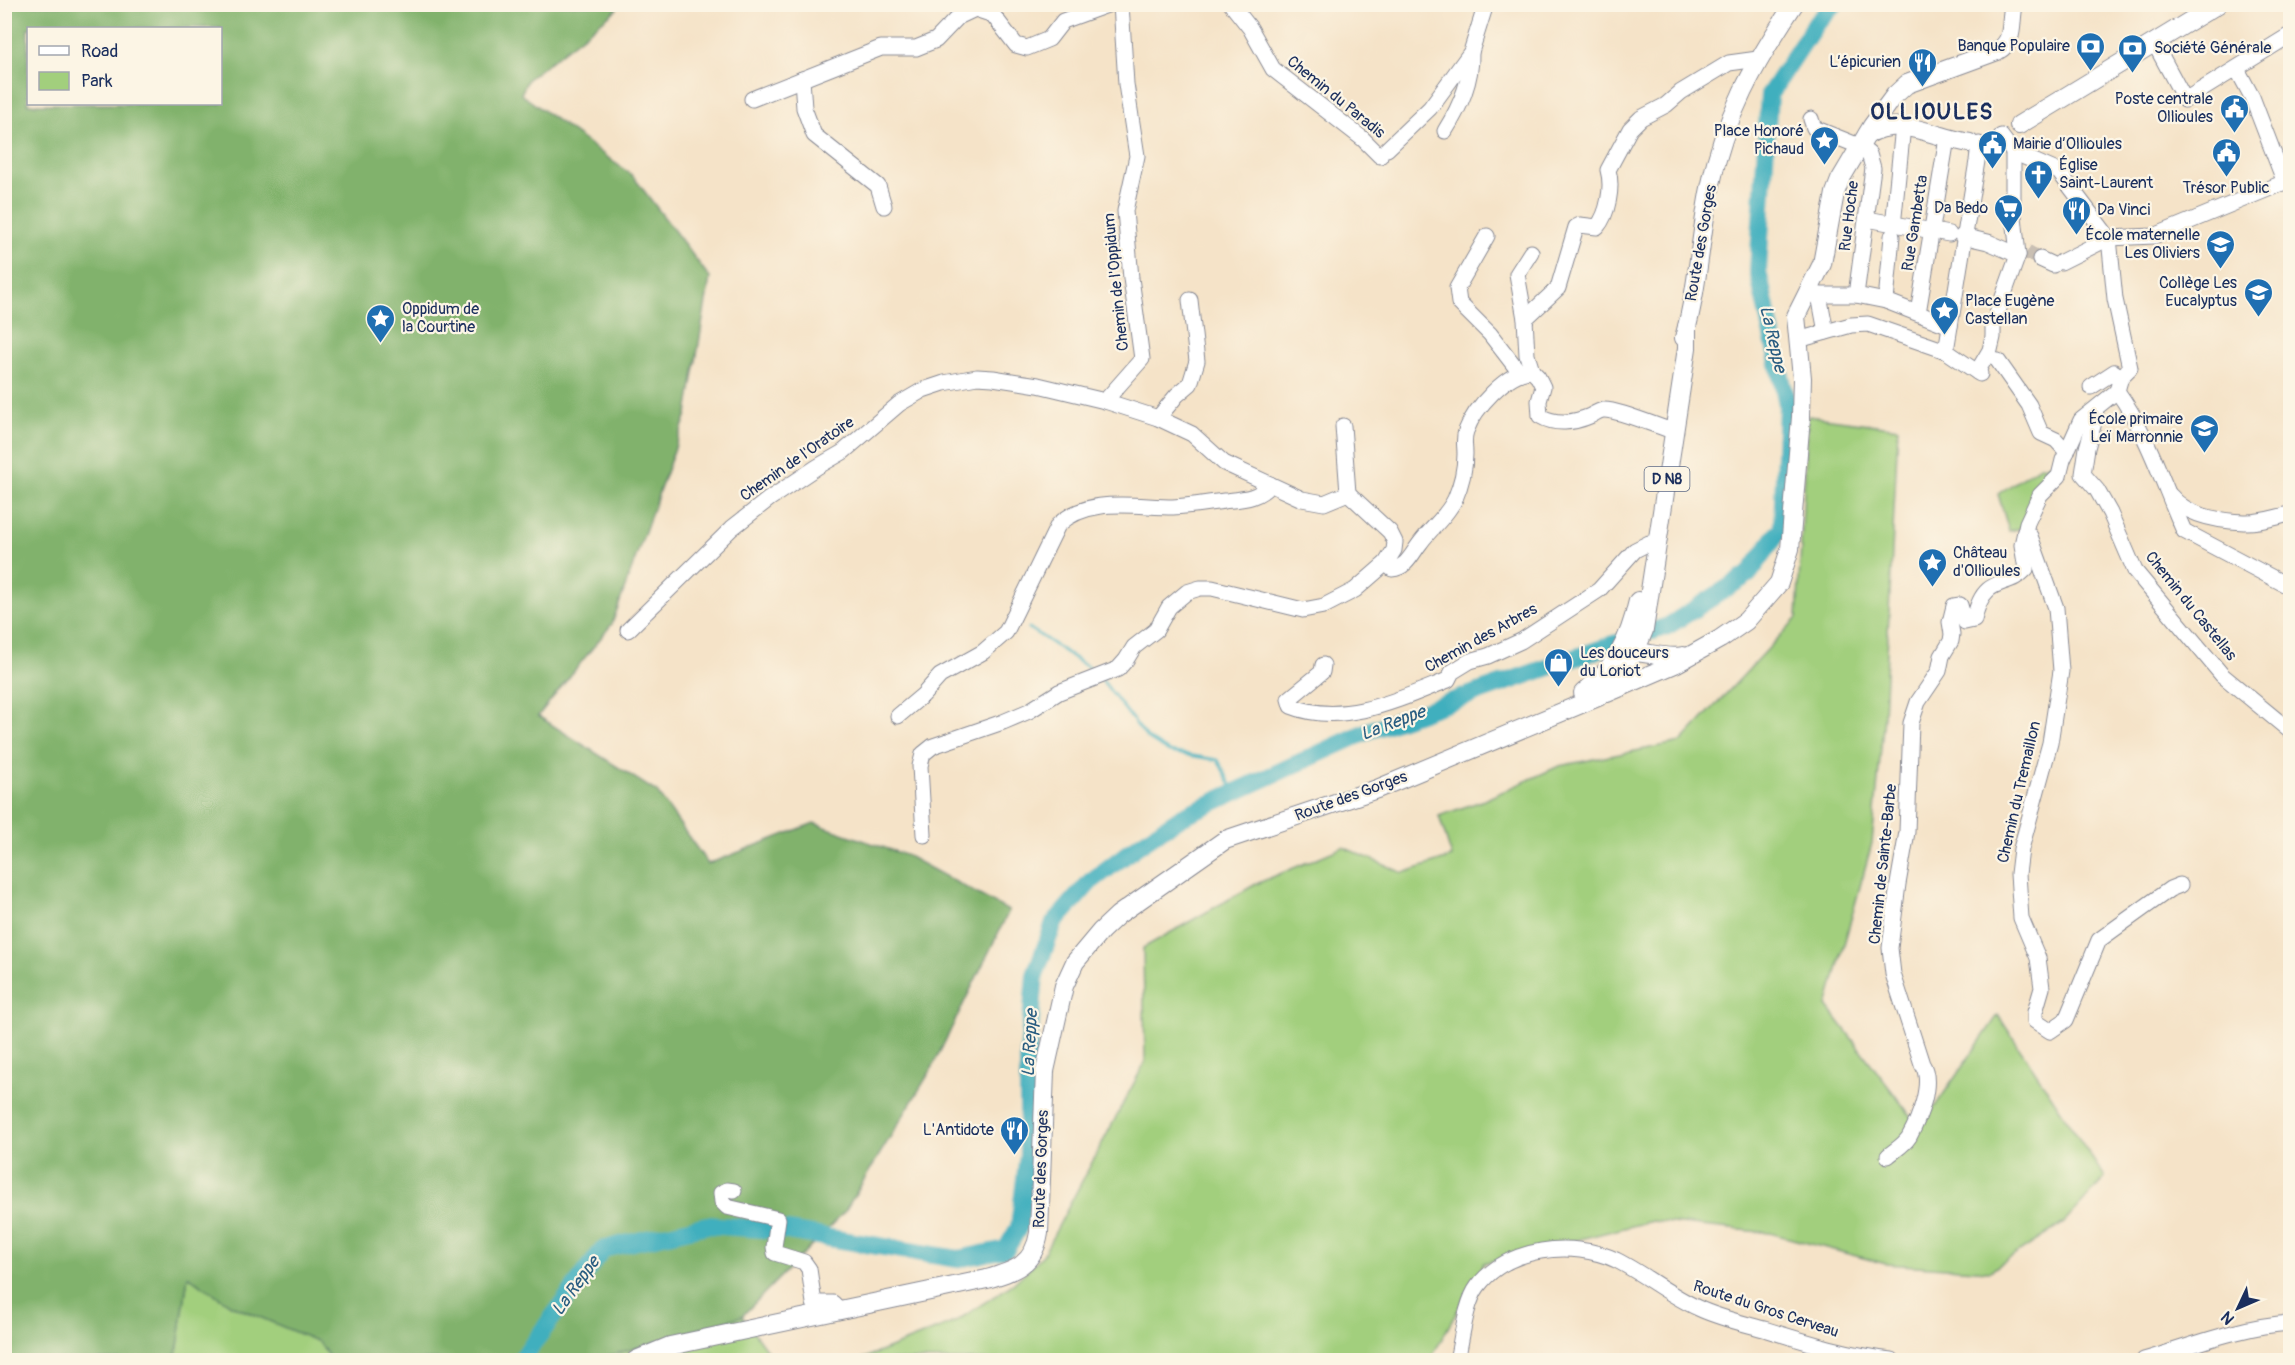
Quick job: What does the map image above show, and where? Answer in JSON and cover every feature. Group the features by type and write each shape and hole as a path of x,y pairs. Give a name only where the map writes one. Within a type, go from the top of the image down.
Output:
{"main road":[{"name":"D N8","path":"1758,59 1794,4"},
{"path":"1630,653 1641,664 1655,664 1693,655 1746,621 1779,583 1790,549 1801,417 1802,378 1796,316 1800,306 1814,293 1822,264 1835,193 1863,141 1892,99 1907,84 1917,79 2001,49 2007,44 2011,35 2011,15 2014,4"},
{"path":"2019,125 2155,44 2204,10 2218,4"},
{"name":"Route des Gorges","path":"1548,717 1578,698 1630,653 1646,588 1645,563 1666,429 1687,327 1710,187 1719,151 1741,92 1758,59"},
{"path":"1892,99 1892,112 1903,126"},
{"path":"1863,141 1883,127 1903,126 1974,143"},
{"name":"Route des Gorges","path":"636,1360 670,1346 1003,1274 1027,1261 1034,1253 1039,1233 1045,1071 1064,986 1075,962 1101,931 1118,915 1225,840 1240,833 1377,789 1598,697 1612,684 1644,630 1687,348 1687,327"},
{"path":"1644,630 1655,664"},
{"path":"1598,697 1655,664"}],"street":[{"path":"752,99 880,48 916,48 936,40 958,17 975,9 993,15 1016,45 1027,48 1048,39 1063,21 1110,4"},
{"name":"Chemin de l'Oppidum","path":"1105,401 1142,359 1125,211 1137,156 1126,84 1121,4"},
{"name":"Chemin du Paradis","path":"1231,4 1250,28 1273,69 1383,152 1430,108 1471,52"},
{"path":"1445,131 1456,113 1466,88 1471,67 1471,52 1486,4"},
{"path":"2155,44 2185,100 2290,35"},
{"path":"1525,319 1558,288 1576,226 1597,227 1602,221 1611,186 1608,170 1630,129 1641,118 1666,105 1681,92 1729,63 1758,59"},
{"path":"2051,262 2109,238 2154,236 2288,182 2252,97 2237,69"},
{"path":"802,79 804,108 814,135 878,186 884,206"},
{"path":"1811,119 1814,128 1863,141"},
{"path":"1946,351 1959,236 1974,143 2001,136 2019,125"},
{"path":"1886,301 1903,126"},
{"path":"2001,136 2013,152 2059,172 2109,238 2115,299 2130,368 2120,388 2094,413"},
{"name":"Rue Gambetta","path":"1918,314 1947,138"},
{"name":"Rue Hoche","path":"1856,295 1873,168 1863,141"},
{"path":"2013,152 2013,207 2022,253 1994,325 1993,354 2029,405 2041,433 2056,440 2067,452"},
{"path":"1867,219 1893,228 1933,231 1988,242 2022,253"},
{"path":"1487,236 1457,288 1459,303 1543,387 1539,401 1540,416 1548,421 1562,423 1604,410 1666,429"},
{"path":"1526,372 1525,319 1517,274 1531,252"},
{"path":"1826,332 1814,293 1856,295 1886,301 1950,326"},
{"path":"1158,418 1177,395 1191,384 1197,361 1190,300"},
{"path":"1798,340 1851,324 1868,324 1907,344 1946,351 1978,373 1993,354"},
{"path":"1386,563 1392,569 1398,569 1409,560 1448,511 1455,498 1465,464 1466,429 1488,396 1526,372"},
{"path":"2091,387 2114,372 2170,493 2180,506 2204,515 2246,523 2290,514"},
{"name":"Chemin de l'Oratoire","path":"628,630 732,528 769,499 843,452 899,404 923,390 944,383 985,377 1038,385 1105,401 1158,418 1192,434 1224,463 1302,499 1324,503 1348,493"},
{"name":"Chemin de Sainte-Barbe","path":"1888,1156 1909,1137 1926,1093 1926,1070 1905,1018 1897,981 1893,974 1890,948 1907,831 1911,723 1918,702 1939,671 1942,656 1951,641 1950,622 1954,606 1960,605 1965,622 1974,620 1976,608 1988,589 2018,577 2026,569 2022,545 2025,531 2040,495 2059,476 2063,460 2081,420 2094,413"},
{"name":"Chemin du Castellas","path":"2094,413 2083,474 2097,490 2110,513 2135,571 2222,675 2290,731"},
{"path":"924,835 920,766 923,754 933,746 1003,722 1029,711 1059,692 1118,669 1134,647 1156,630 1169,607 1187,592 1200,588 1212,588 1303,610 1324,606 1355,590 1386,563 1394,550 1395,542 1390,532 1348,493 1348,465 1343,426"},
{"path":"898,716 923,695 940,676 983,652 1006,632 1058,525 1078,510 1107,506 1175,507 1244,499 1263,494 1270,484"},
{"path":"2170,493 2172,506 2184,531 2290,587"},
{"path":"2199,540 2191,531 2190,524 2194,519 2204,515"},
{"name":"Chemin du Tremaillon","path":"2025,531 2034,547 2056,608 2061,670 2050,743 2021,849 2018,874 2020,918 2038,958 2042,988 2035,1012 2035,1021 2050,1031 2066,1020 2099,940 2170,889 2180,885"},
{"name":"Chemin des Arbres","path":"1323,665 1322,672 1289,699 1291,706 1320,712 1374,709 1448,680 1452,672 1470,661 1488,656 1521,641 1599,590 1635,550 1649,543"},
{"path":"734,1191 726,1190 721,1193 722,1202 727,1207 778,1218 775,1253 804,1262 809,1269 814,1303 833,1303 840,1310"},
{"name":"Route du Gros Cerveau","path":"1457,1360 1471,1299 1477,1287 1492,1272 1514,1259 1542,1250 1573,1250 1616,1260 1675,1297 1701,1310 1844,1354 1892,1360"},
{"path":"2144,1360 2261,1326 2290,1323"}],"green space":[{"path":"5,5 618,5 616,10 528,79 521,94 633,176 710,278 687,414 612,624 538,716 657,792 708,864 814,823 908,856 1009,911 930,1072 845,1211 742,1316 595,1360 331,1360 319,1342 231,1305 188,1276 176,1360 5,1360"},
{"path":"1808,416 1898,428 1884,716 1872,843 1827,1006 1920,1128 1998,1015 2105,1178 2064,1223 1990,1271 1886,1264 1770,1233 1652,1221 1484,1263 1430,1360 860,1360 955,1322 1013,1284 1043,1255 1145,1062 1143,948 1256,884 1343,847 1403,873 1452,857 1439,816 1484,800 1559,766 1681,742 1797,618"},
{"path":"2053,463 2055,475 2022,528 2009,531 1998,494 2041,465 2043,467"},
{"path":"188,1276 231,1305 319,1342 331,1360 176,1360"},
{"path":"742,1316 774,1360 595,1360"}],"waterway":[{"name":"La Reppe","path":"1653,631 1668,626 1749,574 1782,527 1787,404 1758,271 1769,95 1817,22 1835,4"},
{"path":"1029,628 1095,672"},
{"name":"La Reppe","path":"521,1360 603,1249 707,1225 787,1231 958,1259 1006,1249 1019,1227 1028,1154 1028,1055 1035,975 1054,923 1090,882 1181,817 1368,731 1617,643"},
{"path":"1102,680 1147,738 1169,752 1218,760 1235,793"}],"tunnel":[{"path":"2027,252 2040,259"}],"place":[{"name":"Banque Populaire","path":"2091,72"},
{"name":"Société Générale","path":"2133,74"},
{"name":"L’épicurien","path":"1922,88"},
{"name":"Poste centrale Ollioules","path":"2234,134"},
{"name":"Place Honoré Pichaud","path":"1825,166"},
{"name":"Mairie d’Ollioules","path":"1992,170"},
{"name":"Trésor Public","path":"2226,178"},
{"name":"Église Saint-Laurent","path":"2038,200"},
{"name":"Da Bedo","path":"2009,234"},
{"name":"Da Vinci","path":"2076,236"},
{"name":"École maternelle Les Oliviers","path":"2221,270"},
{"name":"Collège Les Eucalyptus","path":"2258,318"},
{"name":"Place Eugène Castellan","path":"1944,336"},
{"name":"Oppidum de la Courtine","path":"381,344"},
{"name":"École primaire Leï Marronnie","path":"2204,454"},
{"name":"Château d'Ollioules","path":"1932,588"},
{"name":"Les douceurs du Loriot","path":"1559,688"},
{"name":"L'Antidote","path":"1015,1156"}],"district":[{"name":"OLLIOULES","path":"1932,112"}]}
